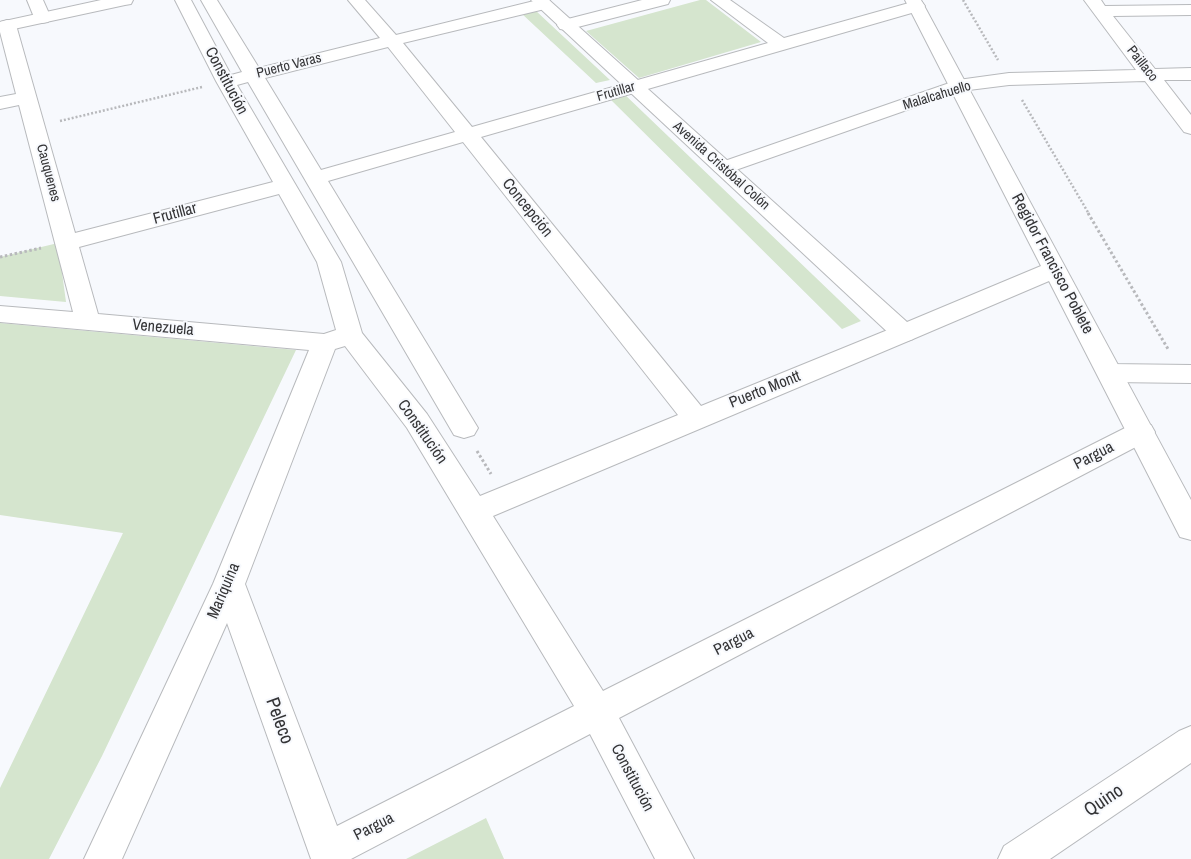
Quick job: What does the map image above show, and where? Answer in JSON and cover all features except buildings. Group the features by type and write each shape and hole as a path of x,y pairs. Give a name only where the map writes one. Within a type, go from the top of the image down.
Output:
{"street":[{"path":"35,0 42,18"},
{"path":"4,26 125,0"},
{"name":"Constitución","path":"183,0 225,81 329,262 338,339 417,421 597,713 675,859"},
{"name":"Constitución","path":"209,0 464,428"},
{"name":"Concepción","path":"356,0 392,41 696,418"},
{"path":"566,25 662,0"},
{"path":"719,0 781,44"},
{"name":"Puerto Varas","path":"225,81 392,41 541,2"},
{"name":"Avenida Cristóbal Colón","path":"541,2 904,333"},
{"name":"Frutillar","path":"316,178 781,44 914,3"},
{"name":"Regidor Francisco Poblete","path":"914,3 1191,528"},
{"path":"1097,6 1191,10"},
{"name":"Paillaco","path":"1097,6 1191,128"},
{"name":"Cauquenes","path":"4,26 35,127 88,322"},
{"name":"Malalcahuello","path":"723,168 958,86 1010,78 1191,74"},
{"path":"0,103 26,97"},
{"name":"Frutillar","path":"66,243 284,186"},
{"name":"Puerto Montt","path":"474,511 1055,269"},
{"name":"Venezuela","path":"0,314 338,339"},
{"name":"Mariquina","path":"103,859 229,584 338,339"},
{"path":"1110,373 1187,374"},
{"name":"Pargua","path":"328,855 597,713 1141,432"},
{"name":"Peleco","path":"229,584 328,855"},
{"name":"Quino","path":"1017,859 1191,743"}],"path":[{"path":"963,0 1187,374"},
{"path":"35,127 225,81"},
{"path":"0,257 66,243"},
{"path":"464,428 505,498"}],"green space":[{"path":"700,0 706,0 761,42 639,78 586,31"},
{"path":"535,10 610,80 596,83 521,13"},
{"path":"621,91 861,321 842,329 606,95"},
{"path":"58,243 66,302 0,296 0,257"},
{"path":"0,323 296,350 102,756 49,859 0,859 0,788 123,533 0,515"},
{"path":"486,818 504,859 406,859"}]}
